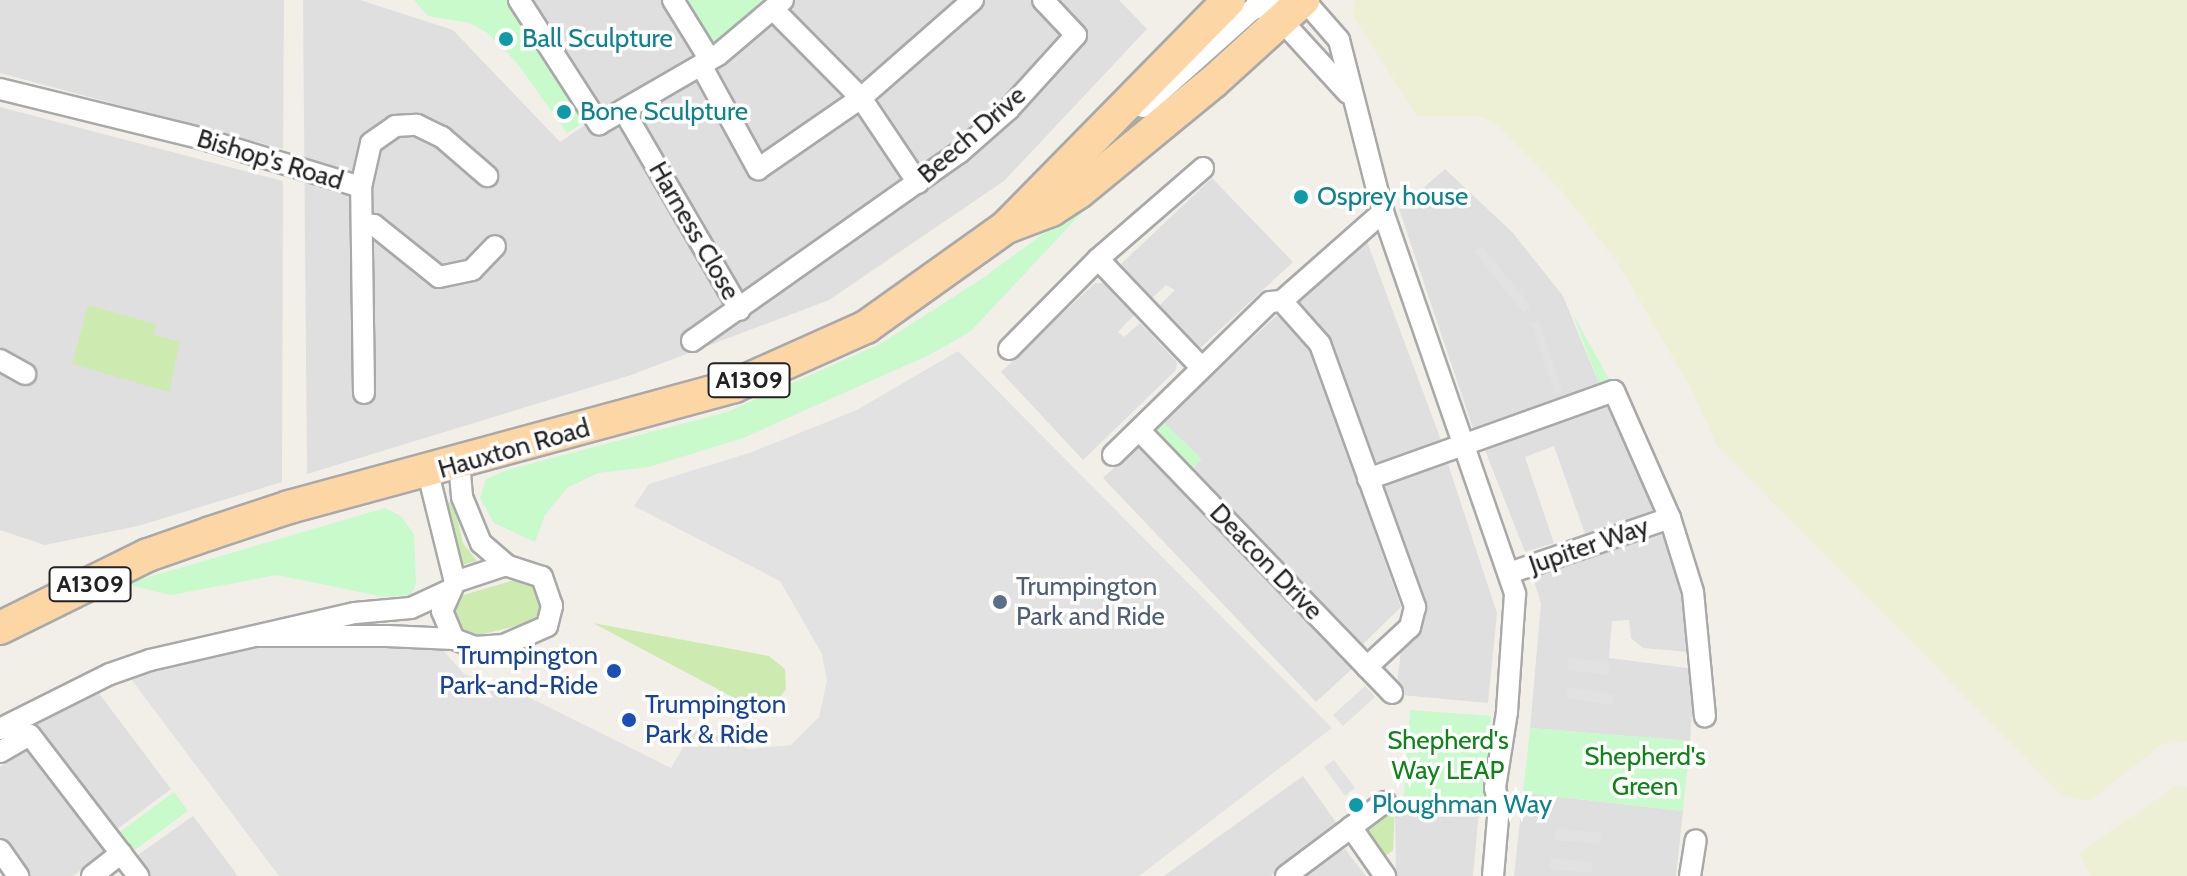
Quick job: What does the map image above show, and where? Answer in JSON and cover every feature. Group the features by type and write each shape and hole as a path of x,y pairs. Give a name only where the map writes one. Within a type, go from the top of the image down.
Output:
{"main road":[{"name":"A1309","path":"1006,227 1042,185 1229,0"},
{"name":"A1309","path":"1006,227 1051,210 1079,192 1288,4"},
{"name":"Hauxton Road","path":"0,628 148,555 289,507 428,473 734,386 815,351 926,289 1006,227"}],"street":[{"path":"519,0 599,124 705,63 778,5 861,98 918,183"},
{"path":"673,0 758,169 861,98 973,0"},
{"name":"Beech Drive","path":"818,250 918,183 1008,110 1076,35 1043,0"},
{"path":"1042,185 1288,4"},
{"path":"1288,4 1353,99"},
{"path":"1288,4 1339,40 1383,212 1509,573 1518,608 1500,735 1493,876"},
{"name":"Bishop's Road","path":"0,89 203,139 361,187 371,143 395,126 417,125 442,137 487,176"},
{"name":"Harness Close","path":"624,111 740,310"},
{"path":"1009,349 1098,259 1203,168"},
{"path":"361,187 364,393"},
{"path":"1113,455 1200,366 1270,302 1282,301 1383,212"},
{"path":"362,224 374,225 439,277 472,270 495,246"},
{"name":"Harness Close","path":"692,341 740,310 818,250"},
{"path":"1098,259 1200,366"},
{"path":"1282,301 1320,344 1415,607 1410,627 1367,667"},
{"path":"0,360 25,374"},
{"name":"Jupiter Way","path":"1463,445 1614,391 1670,518 1693,592 1702,659 1705,716"},
{"name":"Deacon Drive","path":"1139,430 1392,693"},
{"path":"1368,479 1463,445"},
{"path":"259,636 454,639 475,647 504,645 547,626 552,606 542,577 506,565 481,543 462,497 459,462"},
{"path":"428,473 452,586 442,611 454,639"},
{"name":"Jupiter Way","path":"1509,573 1670,518"},
{"path":"0,729 99,679 150,660 355,613 411,608 452,586 506,565"},
{"path":"0,752 30,735 138,876"},
{"path":"1286,876 1385,802"},
{"path":"1351,827 1385,876"},
{"path":"1690,876 1696,840"},
{"path":"0,850 18,876"},
{"path":"92,876 121,853"}],"shaded area":[{"path":"0,0 284,0 283,149 0,73"},
{"path":"303,0 360,0 453,30 560,142 585,125 498,0 1119,0 1147,29 1004,181 829,300 631,375 307,474"},
{"path":"0,107 283,181 282,482 138,526 45,545 0,530"},
{"path":"1445,169 1513,233 1563,296 1600,386 1475,434 1399,209"},
{"path":"1212,178 1293,262 1198,350 1159,306 1175,290 1166,285 1152,298 1121,264"},
{"path":"1366,239 1441,440 1373,464 1324,330 1298,301"},
{"path":"1482,246 1531,307 1523,313 1475,252"},
{"path":"1095,283 1104,283 1134,315 1118,332 1124,337 1140,323 1177,362 1176,370 1083,460 1001,372"},
{"path":"1277,315 1310,349 1401,607 1363,644 1193,468 1201,459 1163,422"},
{"path":"1539,321 1563,392 1555,394 1531,323"},
{"name":"Trumpington Park and Ride","path":"958,351 1332,728 1139,876 279,876 131,679 207,650 310,641 441,648 464,674 520,693 671,768 696,726 748,749 791,745 819,717 827,681 822,654 780,581 634,506 649,484 752,452 857,410"},
{"path":"1611,403 1655,510 1585,534 1554,446 1525,457 1554,543 1525,552 1483,445"},
{"path":"1140,443 1355,666 1316,702 1103,478"},
{"path":"1448,464 1497,613 1488,703 1401,695 1397,682 1402,644 1423,618 1378,486"},
{"path":"1661,535 1667,538 1693,646 1688,652 1643,648 1631,638 1629,620 1612,621 1609,658 1695,669 1690,741 1530,728 1541,604 1532,574"},
{"path":"1569,658 1609,662 1608,675 1568,670"},
{"path":"1365,686 1375,697 1343,726 1333,715"},
{"path":"1567,687 1615,694 1613,705 1566,698"},
{"path":"98,692 171,789 116,830 34,724"},
{"path":"29,748 109,848 73,876 25,876 0,841 0,767"},
{"path":"1334,760 1355,788 1345,796 1324,767"},
{"path":"1303,776 1338,825 1271,876 1164,876"},
{"path":"1523,793 1683,811 1676,876 1514,876"},
{"path":"1402,804 1479,811 1473,876 1396,876 1395,808"},
{"path":"193,816 238,876 149,876 135,857"},
{"path":"1556,828 1602,833 1601,844 1555,840"},
{"path":"1345,849 1366,876 1304,876 1327,859"},
{"path":"1550,858 1593,862 1591,873 1549,869"}],"green space":[{"path":"414,0 508,0 583,123 567,133 517,63 486,32 470,23 428,16"},
{"path":"683,0 771,0 720,46 708,40"},
{"path":"1355,0 2187,0 2187,741 2161,745 2089,802 2062,795 1718,447 1688,383 1617,262 1560,189 1498,126 1481,116 1417,116 1352,15"},
{"path":"1105,188 970,332 929,355 743,438 649,467 598,473 567,488 545,515 535,542 494,523 480,498 486,479 507,470 727,412 880,344 983,278"},
{"path":"88,305 156,324 154,335 180,342 169,392 72,364"},
{"path":"1572,312 1611,383 1600,386"},
{"path":"1163,422 1202,459 1193,468 1156,432"},
{"path":"447,502 453,502 463,543 477,561 458,566"},
{"path":"385,508 401,516 414,534 416,584 411,595 384,597 277,575 171,595 125,584"},
{"path":"514,580 539,589 543,606 533,622 479,635 462,629 454,613 460,596"},
{"path":"593,623 769,656 785,669 786,689 775,704 757,710"},
{"name":"Shepherd's Way LEAP","path":"1410,710 1491,716 1485,802 1404,796"},
{"name":"Shepherd's Green","path":"1530,728 1690,741 1683,811 1523,793"},
{"path":"2176,786 2187,787 2187,876 2091,876 2079,853"},
{"path":"174,792 188,811 132,852 117,834"},
{"path":"1395,808 1393,851 1381,858 1367,838 1369,829"}],"place":[{"name":"Ball Sculpture","path":"506,39"},
{"name":"Bone Sculpture","path":"564,112"},
{"name":"Osprey house","path":"1301,197"},
{"name":"Trumpington Park and Ride","path":"1000,602"},
{"name":"Trumpington Park-and-Ride","path":"614,671"},
{"name":"Trumpington Park & Ride","path":"629,720"},
{"name":"Ploughman Way","path":"1356,805"}]}
